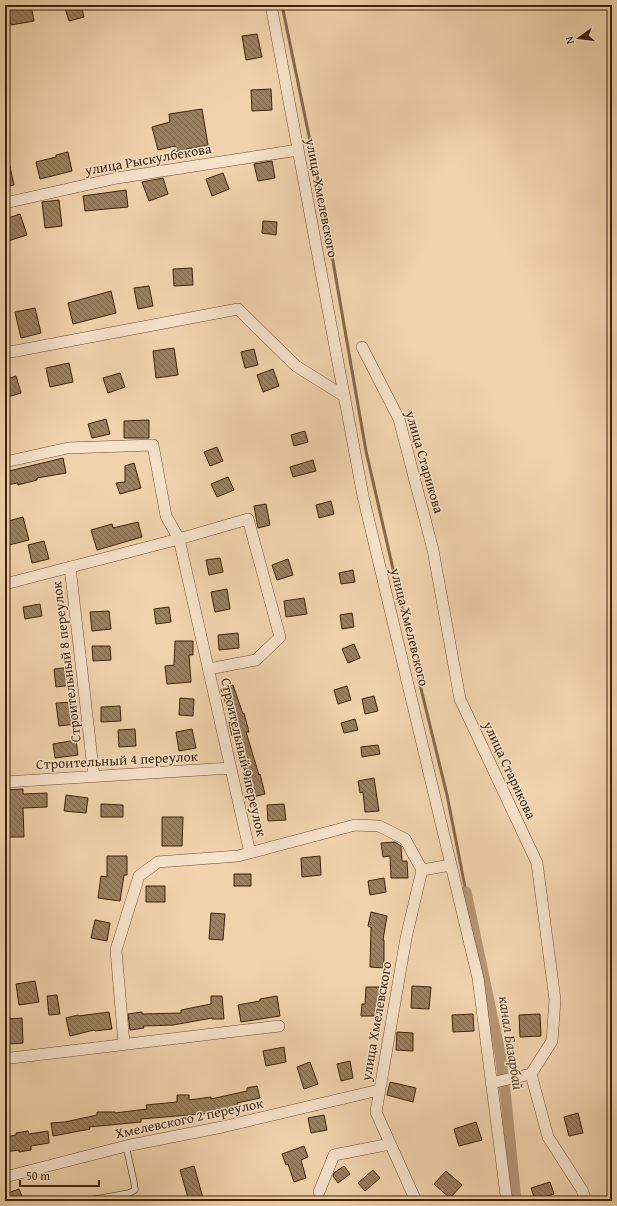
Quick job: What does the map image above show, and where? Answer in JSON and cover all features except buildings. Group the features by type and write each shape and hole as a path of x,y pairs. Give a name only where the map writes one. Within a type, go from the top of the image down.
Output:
{"street":[{"name":"улица Хмелевского","path":"271,5 363,496 478,978 508,1201"},
{"name":"улица Рыскулбекова","path":"5,203 117,178 298,150"},
{"path":"5,353 238,309 296,366 344,396"},
{"name":"улица Старикова","path":"362,348 398,419 433,550 460,699 537,863 555,1000 552,1041 529,1074"},
{"name":"Строительный 9 переулок","path":"5,462 68,448 153,445 166,516 179,539 250,853"},
{"name":"Строительный 9 переулок","path":"179,539 248,519 280,637 256,660 209,669"},
{"path":"5,584 179,539"},
{"name":"Строительный 8 переулок","path":"70,567 94,776"},
{"name":"Строительный 4 переулок","path":"5,782 231,768"},
{"path":"124,1044 116,950 139,876 158,862 238,856 355,825 379,826 405,839 422,870 451,864"},
{"name":"улица Хмелевского","path":"416,1201 376,1112 406,938 422,870"},
{"path":"11,1058 279,1026"},
{"path":"492,1083 529,1074 548,1137 582,1190 586,1201"},
{"name":"Хмелевского 2 переулок","path":"5,1177 126,1146 222,1127 379,1090"},
{"path":"319,1192 334,1155 390,1144"}],"lane":[{"path":"85,1201 129,1193 135,1190 126,1146"}],"waterway":[{"path":"282,5 323,204 366,451 412,652 447,795 466,892"},
{"name":"канал Базарбай","path":"466,892 500,1053 516,1201"}]}
